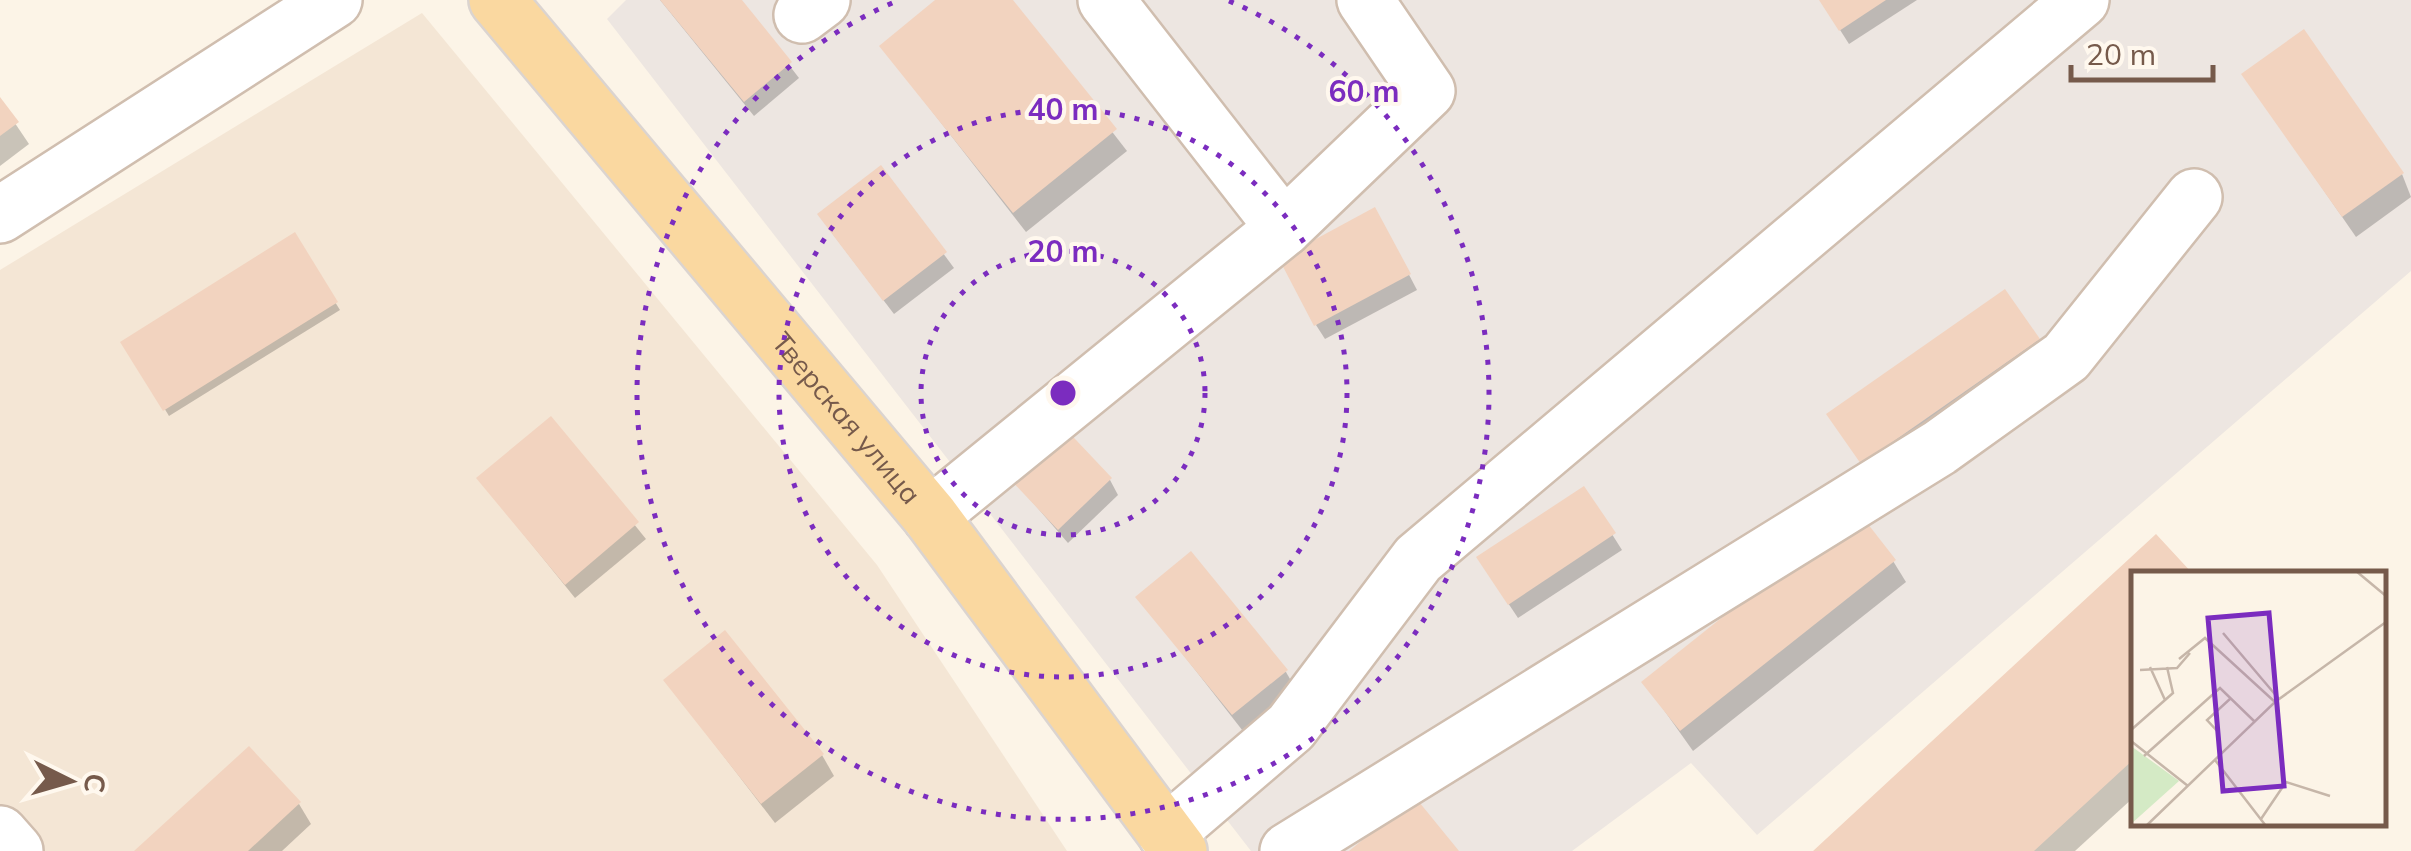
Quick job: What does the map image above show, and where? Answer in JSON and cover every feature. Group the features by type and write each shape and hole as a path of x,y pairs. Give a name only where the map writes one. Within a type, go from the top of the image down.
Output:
{"main road":[{"name":"Тверская улица","path":"497,0 930,516 1172,842"}],"street":[{"path":"0,214 334,0"},
{"path":"1106,0 1284,228"},
{"path":"930,516 1284,228 1427,91 1365,0"},
{"path":"1172,842 1291,727 1418,558 2080,0"},
{"path":"1288,851 1939,448 2066,357 2194,198"},
{"path":"0,834 16,851"}],"shaded area":[{"path":"626,0 2411,0 2411,271 1757,835 1691,763 1572,851 1251,851 607,19"},
{"path":"422,13 877,565 1067,851 0,851 0,270"}],"building":[{"path":"660,0 742,0 792,62 744,102"},
{"path":"935,0 1013,0 1117,129 1013,213 879,46"},
{"path":"1819,0 1886,0 1839,31"},
{"path":"2304,29 2404,173 2342,217 2241,74"},
{"path":"0,97 19,122 0,136"},
{"path":"881,165 947,252 883,301 817,214"},
{"path":"1375,207 1411,274 1314,326 1279,259"},
{"path":"295,232 338,302 163,411 120,342"},
{"path":"2005,289 2040,339 1861,464 1826,414"},
{"path":"551,416 639,522 565,585 476,478"},
{"path":"1059,422 1112,478 1058,530 1005,474"},
{"path":"1584,486 1616,533 1508,605 1476,557"},
{"path":"1857,510 1896,560 1680,731 1641,682"},
{"path":"2156,534 2190,571 2131,571 2131,762 2034,851 1813,851"},
{"path":"1191,551 1288,670 1232,715 1135,597"},
{"path":"725,630 824,754 761,804 663,680"},
{"path":"249,746 301,802 248,851 134,851"},
{"path":"1415,797 1459,851 1349,851"}]}
